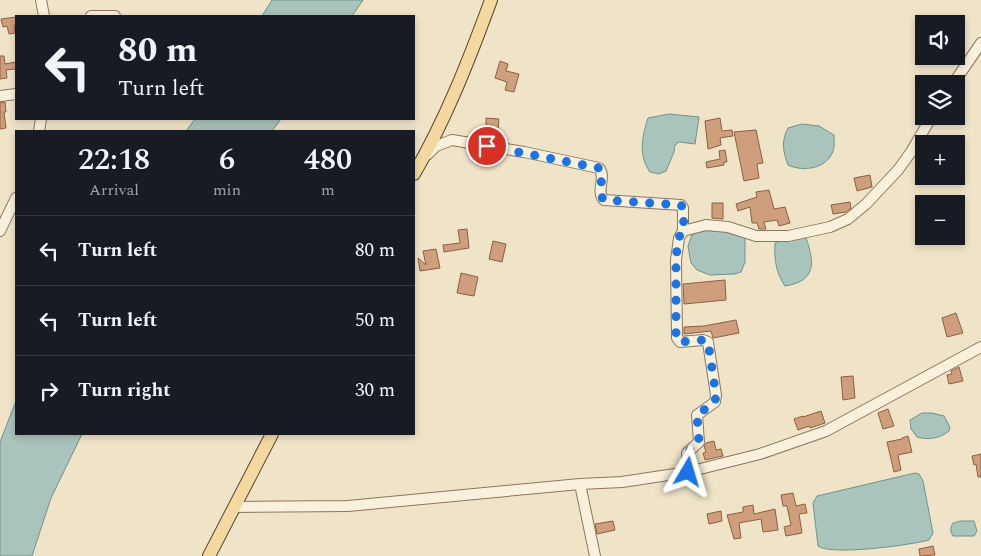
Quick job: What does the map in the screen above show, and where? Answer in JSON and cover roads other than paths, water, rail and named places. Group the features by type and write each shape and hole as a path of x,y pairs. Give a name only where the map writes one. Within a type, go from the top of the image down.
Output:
{"main road":[{"path":"415,172 447,111 467,66 491,0"},
{"path":"209,556 271,435"}],"street":[{"path":"41,0 44,15"},
{"path":"959,75 981,43"},
{"path":"0,96 15,94"},
{"path":"688,472 687,453 699,442 697,415 715,402 716,395 708,342 703,340 680,342 676,338 676,260 678,238 684,231 706,225 728,227 756,236 788,236 830,226 848,219 866,204 898,170 927,125"},
{"path":"422,160 436,146 452,140 524,152 599,168 603,174 600,195 604,200 681,205 683,208 684,231"},
{"path":"0,231 15,201"},
{"path":"0,211 12,210"},
{"path":"235,507 348,506 580,484 622,482 688,472 760,454 826,432 981,347"},
{"path":"580,484 595,556"}],"water":[{"path":"272,0 363,0 353,15 263,15"},
{"path":"669,114 699,117 695,144 679,142 675,145 666,171 659,174 650,172 646,166 642,146 648,118"},
{"path":"194,120 280,120 273,130 187,130"},
{"path":"802,124 819,126 834,135 833,151 826,162 807,168 788,165 785,156 784,137 788,128"},
{"path":"704,229 732,229 745,238 745,262 741,272 710,275 697,270 691,263 688,246 692,235"},
{"path":"806,238 811,255 808,275 795,284 785,286 776,266 775,243 784,239"},
{"path":"15,404 15,435 82,435 51,498 32,556 0,556 0,442"},
{"path":"922,413 944,416 950,427 949,431 933,438 917,437 911,429 910,420"},
{"path":"915,473 919,474 923,481 933,533 929,540 889,547 854,550 826,549 818,546 813,503 817,496"},
{"path":"974,521 977,531 974,536 953,536 951,530 953,523"}]}
